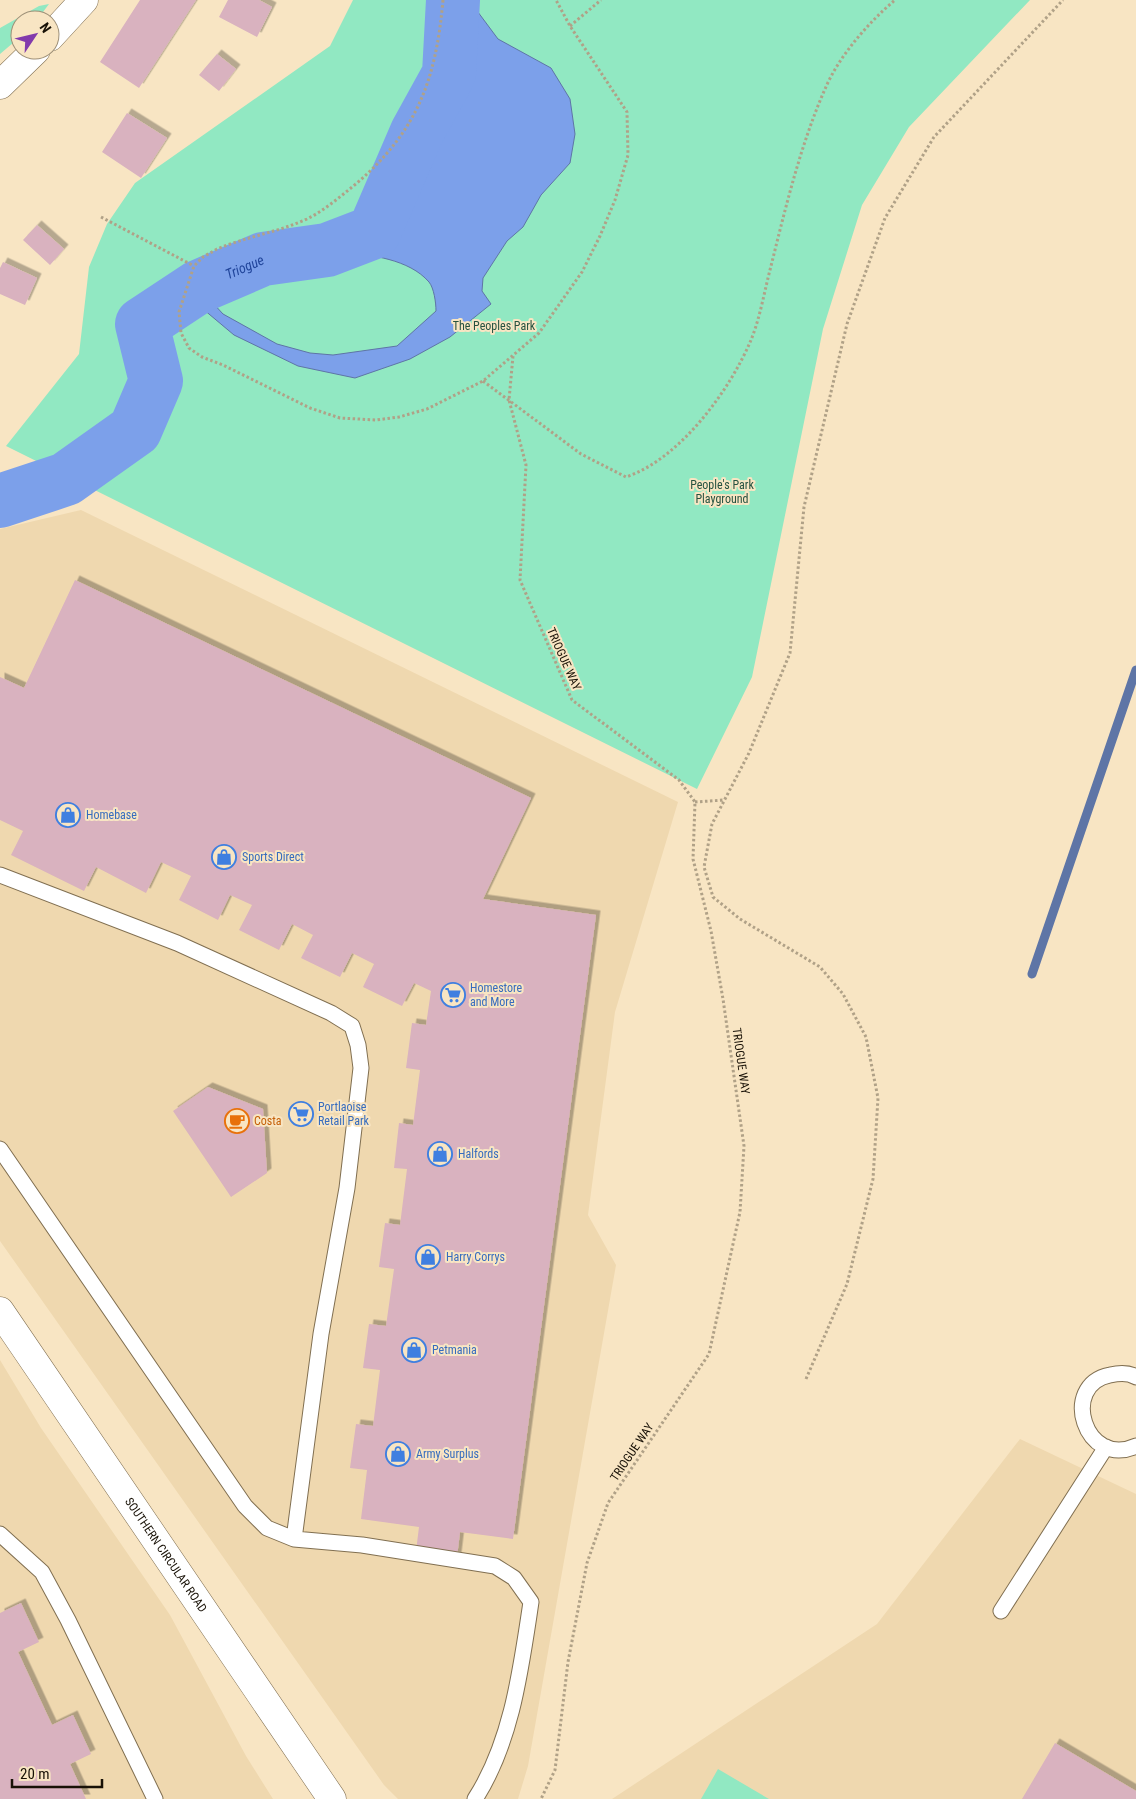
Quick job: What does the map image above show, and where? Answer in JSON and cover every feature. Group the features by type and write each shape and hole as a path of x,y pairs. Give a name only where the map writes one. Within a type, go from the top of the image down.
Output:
{"main road":[{"path":"60,26 84,0"},
{"path":"0,85 26,60"},
{"name":"SOUTHERN CIRCULAR ROAD","path":"0,1311 332,1799"}],"lane":[{"path":"0,875 177,943 331,1013 352,1026 358,1045 361,1068 347,1188 321,1334 294,1539"},
{"path":"0,1149 245,1506 266,1528 294,1539 362,1545 495,1566 514,1578 531,1602 530,1611 504,1738 486,1782 475,1799"},
{"path":"1136,1377 1119,1373 1106,1376 1095,1382 1086,1393 1082,1406 1082,1419 1087,1432 1096,1442 1106,1447 1121,1450 1136,1446"},
{"path":"1001,1611 1106,1447"},
{"path":"0,1534 42,1572 68,1620 154,1799"}],"path":[{"path":"443,0 439,47 430,80 415,116 396,142 369,173 340,198 308,218 217,249 203,257 194,266 178,312 182,333 189,348 202,357 224,365 310,408 340,418 376,420 399,417 426,409 484,381 539,333 582,272 611,209 628,155 627,112 570,26 556,0"},
{"path":"570,26 601,0"},
{"path":"484,381 581,454 626,477 644,469 674,448 699,422 720,394 751,340 802,155 825,88 846,55 895,0"},
{"path":"806,1379 847,1284 861,1233 873,1180 878,1098 866,1036 843,994 820,968 740,919 712,897 704,867 712,824 749,753 790,653 804,508 847,324 885,218 934,137 1063,0"},
{"path":"101,217 194,266"},
{"name":"TRIOGUE WAY","path":"513,356 509,400 526,465 520,580 572,700 679,780 695,802 693,859 711,932 723,999 744,1146 740,1212 709,1354 608,1503 590,1554 568,1662 555,1770 541,1799"},
{"path":"695,802 724,800"}],"shaded area":[{"name":"Portlaoise Retail Park","path":"81,510 678,802 615,1012 588,1215 616,1265 528,1766 518,1799 398,1799 384,1785 0,1241 0,529"},
{"path":"0,1360 41,1428 170,1615 246,1756 273,1799 0,1799"},
{"path":"1020,1439 1136,1494 1136,1799 612,1799 877,1624"}],"green space":[{"name":"The Peoples Park","path":"353,0 1030,0 909,127 862,205 823,329 752,677 697,789 6,446 79,354 89,267 107,224 135,183 330,46"},
{"path":"49,4 44,10 32,10"},
{"path":"10,22 10,46 0,54 0,28"},
{"path":"718,1769 769,1799 701,1799"}],"water":[{"path":"454,0 469,0 498,39 551,68 570,99 575,134 570,163 541,195 523,227 507,241 483,278 482,291 491,304 450,337 410,359 355,378 298,366 234,335 203,309 199,287 263,259 327,250 374,232 417,132 449,74","holes":["343,252 389,259 421,274 431,285 436,311 397,346 333,355 310,353 277,344 223,314 212,302 214,287 272,263"]}],"building":[{"path":"140,0 196,0 139,88 100,62"},
{"path":"228,0 259,0 272,7 257,37 219,17"},
{"path":"217,54 236,69 219,91 199,75"},
{"path":"127,113 167,138 141,178 102,152"},
{"path":"37,225 64,249 50,265 23,240"},
{"path":"3,262 37,278 25,305 0,294 0,268"},
{"path":"75,580 531,798 483,899 596,915 513,1539 460,1532 457,1557 416,1551 419,1527 361,1519 367,1470 350,1468 356,1424 373,1426 380,1370 363,1368 369,1324 386,1326 394,1269 379,1267 385,1223 400,1225 407,1169 394,1168 399,1123 413,1125 420,1070 406,1068 412,1023 426,1025 431,991 414,983 402,1006 363,987 374,964 352,953 340,977 301,958 313,935 292,924 279,950 239,930 252,905 230,895 218,920 179,900 191,876 161,862 146,893 96,867 84,891 11,855 23,831 0,820 0,677 24,688"},
{"path":"208,1087 263,1109 267,1173 231,1197 173,1111"},
{"path":"21,1603 39,1642 18,1652 52,1725 73,1715 91,1754 70,1764 86,1799 0,1799 0,1613"},
{"path":"1055,1743 1136,1791 1136,1799 1022,1799"}],"waterway":[{"name":"Triogue","path":"0,501 66,479 135,430 156,381 142,324 198,287 263,259 327,250 374,232 417,132 449,74 453,0"},
{"path":"1032,974 1136,670"}],"place":[{"name":"Homebase","path":"68,815"},
{"name":"Sports Direct","path":"224,857"},
{"name":"Homestore and More","path":"453,995"},
{"name":"Portlaoise Retail Park","path":"301,1114"},
{"name":"Costa","path":"237,1121"},
{"name":"Halfords","path":"440,1154"},
{"name":"Harry Corrys","path":"428,1257"},
{"name":"Petmania","path":"414,1350"},
{"name":"Army Surplus","path":"398,1454"}],"park label":[{"name":"People's Park Playground","path":"722,492"}]}
